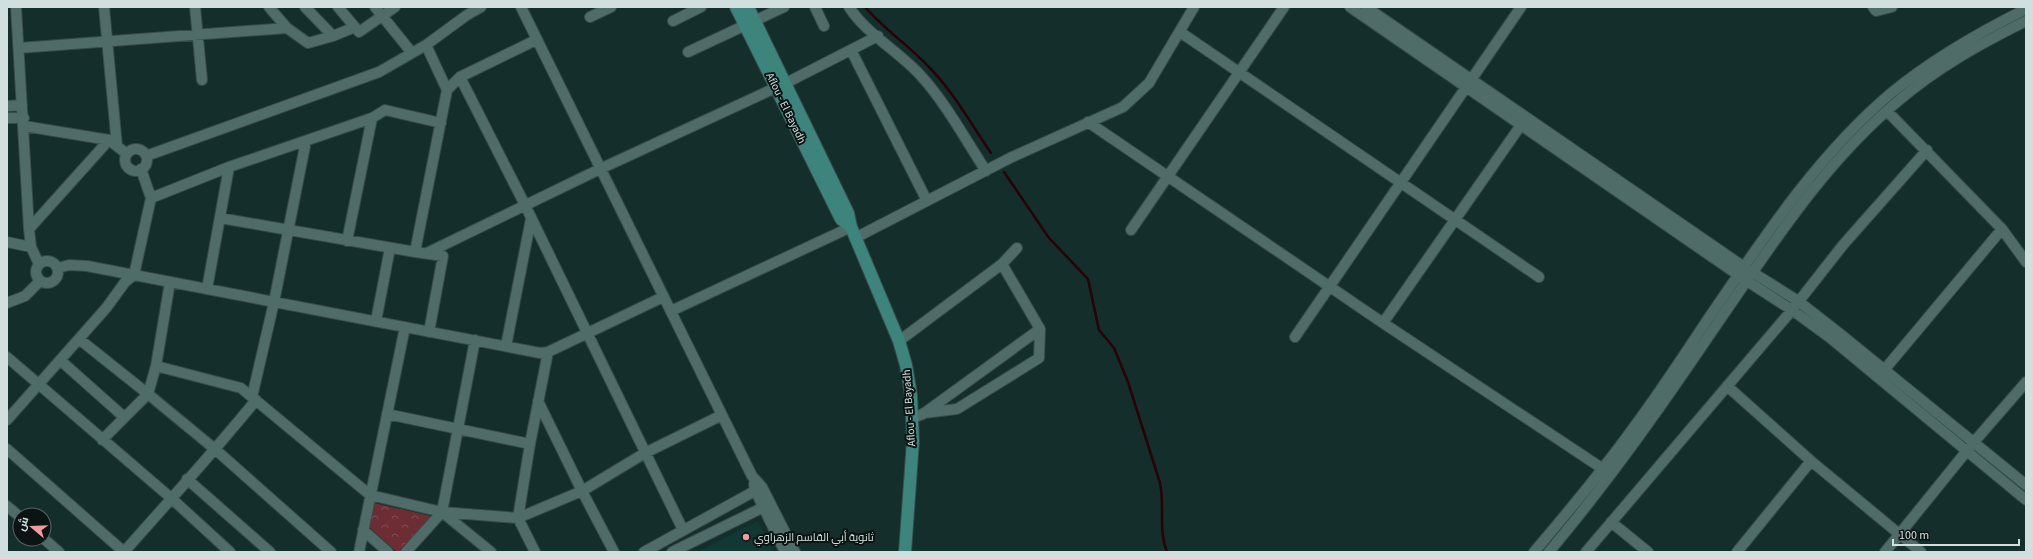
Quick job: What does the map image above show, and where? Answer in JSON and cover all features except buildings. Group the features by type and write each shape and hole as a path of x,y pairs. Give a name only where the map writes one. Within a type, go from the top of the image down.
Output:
{"main road":[{"name":"Aflou - El Bayadh","path":"736,7 750,24 780,85 848,214 853,233 899,341 918,416 905,552"},
{"name":"Aflou - El Bayadh","path":"748,7 750,24"}],"street":[{"path":"16,7 31,247 39,264"},
{"path":"30,229 113,143 104,7"},
{"path":"196,7 202,80"},
{"path":"269,7 287,28 308,43 333,36 355,27"},
{"path":"305,7 333,36"},
{"path":"338,7 359,32 395,7"},
{"path":"375,7 412,53"},
{"path":"467,15 474,7"},
{"path":"146,156 379,72 426,46 467,15 481,7"},
{"path":"514,7 529,24"},
{"path":"521,7 758,489 795,552"},
{"path":"590,17 611,7"},
{"path":"673,20 701,7"},
{"path":"688,52 784,7"},
{"path":"815,7 824,26"},
{"path":"849,7 921,75 933,90 986,170"},
{"path":"671,311 927,202 986,170 1123,107 1149,84 1194,7"},
{"path":"1132,230 1284,7"},
{"path":"1350,7 1469,83 1521,125 1745,274 1798,301 1885,368 2026,485"},
{"path":"1366,7 1469,83 1745,274 1835,342 2026,500"},
{"path":"1295,337 1521,7"},
{"path":"1873,7 1876,10 1892,7"},
{"path":"1549,552 1602,487 1651,421 1745,274 1813,172 1850,132 1890,94 1937,58 1980,32 2026,9"},
{"path":"1534,552 1636,425 1745,274 1821,178 1887,111 1943,66 1984,42 2026,21"},
{"path":"19,48 287,28"},
{"path":"1180,32 1238,74 1539,277"},
{"path":"427,253 600,169 780,85 878,36"},
{"path":"415,252 447,90 460,77 536,40"},
{"path":"426,46 447,90"},
{"path":"850,50 927,202"},
{"path":"460,77 588,333 683,530"},
{"path":"7,106 22,106"},
{"path":"151,198 229,167 372,118 385,110 441,123"},
{"path":"1887,111 1927,150 2002,229 2026,262"},
{"path":"7,118 113,143 127,154"},
{"path":"347,241 372,118"},
{"path":"1088,122 1167,178 1382,323 1603,468"},
{"path":"1382,323 1521,125"},
{"path":"7,449 124,552 187,479 216,450 254,399 306,141"},
{"path":"139,149 146,156 146,163 142,169 134,171 128,167 125,161 127,154 132,150 139,149"},
{"path":"1586,552 1792,310 1843,245 1927,150"},
{"path":"207,289 229,167"},
{"path":"7,420 107,308 125,282 134,275 151,198 142,169"},
{"path":"220,218 347,241 443,256 429,332"},
{"path":"506,346 531,219"},
{"path":"1885,368 2002,229"},
{"path":"7,242 31,247"},
{"path":"376,321 390,248"},
{"path":"899,341 1002,264 1017,248"},
{"path":"40,281 36,270 39,264 49,261 58,268"},
{"path":"918,416 957,409 1039,358 1040,329 1002,264"},
{"path":"58,268 69,265 87,266 540,353 548,352 664,297"},
{"path":"40,281 46,283 54,281 58,275 58,268"},
{"path":"7,303 25,296 40,281"},
{"path":"102,440 148,394 156,366 170,282"},
{"path":"359,552 405,327"},
{"path":"918,416 1040,329"},
{"path":"79,339 216,450 331,552"},
{"path":"406,552 442,512 475,340"},
{"path":"535,552 518,518 530,444 548,352"},
{"path":"7,357 171,498 230,552"},
{"path":"60,360 124,418"},
{"path":"156,366 241,388 370,495 442,512 518,518 582,491 645,453 722,415"},
{"path":"1885,552 1974,442 2026,382"},
{"path":"1727,386 1811,461 1922,552"},
{"path":"538,401 614,552"},
{"path":"387,414 530,444"},
{"path":"1737,552 1811,461"},
{"path":"187,479 270,552"},
{"path":"644,552 758,489"},
{"path":"672,552 767,506"},
{"path":"767,506 785,552"},
{"path":"442,512 490,552"},
{"path":"1611,522 1648,552"},
{"path":"363,530 388,552"}],"shaded area":[{"name":"ثانوية أبي القاسم الزهراوي","path":"758,521 773,552 697,552"}],"green space":[{"path":"374,503 431,516 401,552 397,552 369,527"}],"waterway":[{"path":"865,7 880,23 920,58 946,86 991,153"},
{"path":"1004,172 1049,238 1088,279 1099,330 1114,348 1128,382 1160,483 1162,500 1162,527 1164,544 1167,552"}],"place":[{"name":"ثانوية أبي القاسم الزهراوي","path":"746,537"}]}
